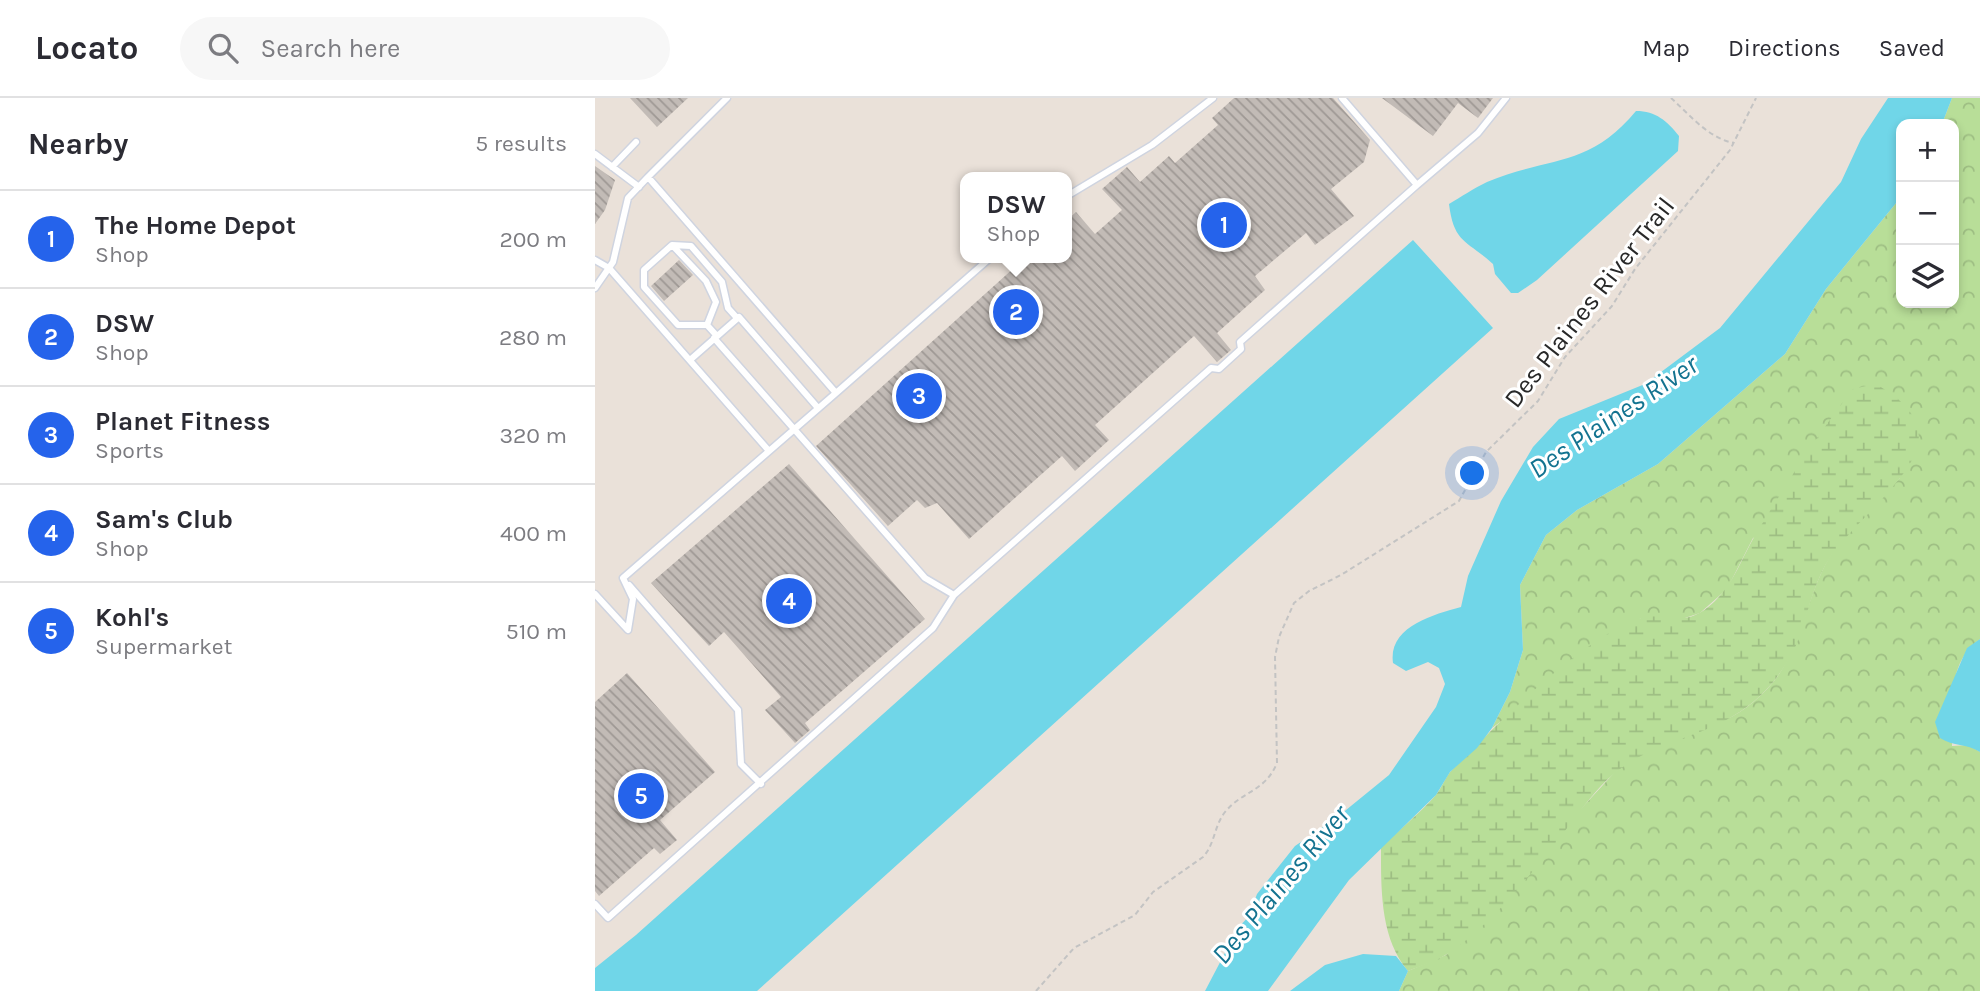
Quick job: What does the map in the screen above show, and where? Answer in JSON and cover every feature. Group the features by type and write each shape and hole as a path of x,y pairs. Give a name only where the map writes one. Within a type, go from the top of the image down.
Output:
{"lane":[{"path":"595,288 609,268 628,198 727,98"},
{"path":"1072,192 1152,145 1213,98"},
{"path":"1342,98 1417,185"},
{"path":"595,904 608,918 761,784 933,628 954,595 1211,368 1219,369 1241,349 1240,342 1478,133 1506,98"},
{"path":"612,167 636,142"},
{"path":"595,154 639,187"},
{"path":"648,177 836,393"},
{"path":"707,325 678,326 644,287 644,270 672,245 691,246 722,282 728,308 818,408"},
{"path":"672,245 706,281 716,302 707,325"},
{"path":"595,260 609,268 769,451"},
{"path":"623,578 984,263"},
{"path":"690,360 737,318"},
{"path":"707,325 793,430 925,578 954,595"},
{"path":"623,578 738,709 741,764 761,784"},
{"path":"595,594 628,630 633,599 623,578"}],"path":[{"path":"1671,98 1703,128 1724,141 1734,143"},
{"name":"Des Plaines River Trail","path":"1036,991 1074,948 1135,915 1153,892 1203,857 1213,844 1226,812 1269,778 1277,763 1275,657 1279,637 1294,603 1309,591 1341,575 1459,501 1486,452 1538,401 1565,357 1612,306 1635,269 1734,143 1756,98"}],"green space":[{"path":"1952,98 1980,98 1980,639 1969,649 1956,674 1952,702 1952,746 1969,745 1980,752 1980,991 1399,991 1408,971 1446,955 1615,772 1646,751 1739,712 1754,702 1780,673 1796,642 1829,558 1853,526 1900,478 1753,538 1727,589 1700,613 1679,620 1641,618 1492,728 1510,692 1523,650 1520,585 1546,535 1577,510 1658,464 1785,354 1826,289 1896,203 1896,308 1959,308 1959,119 1944,119"},
{"path":"1875,384 1899,400 1913,416 1919,434 1918,444 1905,471 1894,486 1841,543 1826,564 1798,640 1773,682 1757,699 1731,717 1642,756 1608,779 1494,915 1443,957 1408,971 1392,944 1387,928 1382,896 1381,847 1429,803 1452,770 1504,718 1578,654 1625,624 1652,616 1686,618 1704,610 1715,601 1733,578 1790,478 1840,406 1853,389"}],"water":[{"name":"Des Plaines River","path":"1888,98 1952,98 1944,119 1896,119 1896,203 1826,289 1785,354 1658,464 1577,510 1546,535 1520,585 1523,650 1510,692 1492,728 1477,748 1450,772 1436,795 1349,880 1268,991 1205,991 1238,928 1249,916 1257,894 1295,846 1335,819 1389,775 1436,707 1445,684 1439,668 1428,662 1406,671 1393,663 1397,640 1414,624 1461,607 1468,576 1501,501 1533,447 1559,419 1645,384 1720,328 1841,182 1861,139"},
{"path":"1636,111 1655,115 1670,126 1679,136 1678,151 1537,280 1518,293 1511,293 1495,274 1493,264 1458,234 1449,204 1487,182 1584,152 1618,130"},
{"path":"1413,240 1493,328 757,991 595,991 595,968 636,935"},
{"path":"1980,639 1980,752 1940,738 1935,722 1967,648"},
{"path":"1363,954 1396,956 1408,971 1399,991 1290,991 1325,965"}],"building":[{"path":"630,98 688,98 657,127"},
{"path":"1234,98 1333,98 1370,140 1364,162 1331,189 1354,216 1315,245 1306,233 1255,276 1265,290 1217,333 1231,350 1217,362 1194,336 1095,425 1109,440 1075,471 1062,456 969,539 937,503 925,508 917,500 888,526 816,446 1019,263 1072,263 1072,216 1076,212 1095,234 1122,210 1102,189 1127,167 1140,182 1169,156 1175,163 1218,125 1212,118"},
{"path":"1382,98 1493,98 1478,118 1458,103 1433,136"},
{"path":"595,166 615,180 605,210 595,224"},
{"path":"679,260 693,275 664,301 651,286"},
{"path":"789,464 925,619 805,723 810,730 795,743 765,710 781,697 724,632 709,646 651,583"},
{"path":"627,673 715,772 660,820 677,840 660,854 654,848 599,896 595,891 595,702"}],"place":[{"name":"The Home Depot","path":"1224,225"},
{"name":"DSW","path":"1016,312"},
{"name":"Planet Fitness","path":"919,396"},
{"name":"Sam's Club","path":"789,601"},
{"name":"Kohl's","path":"641,796"}]}
